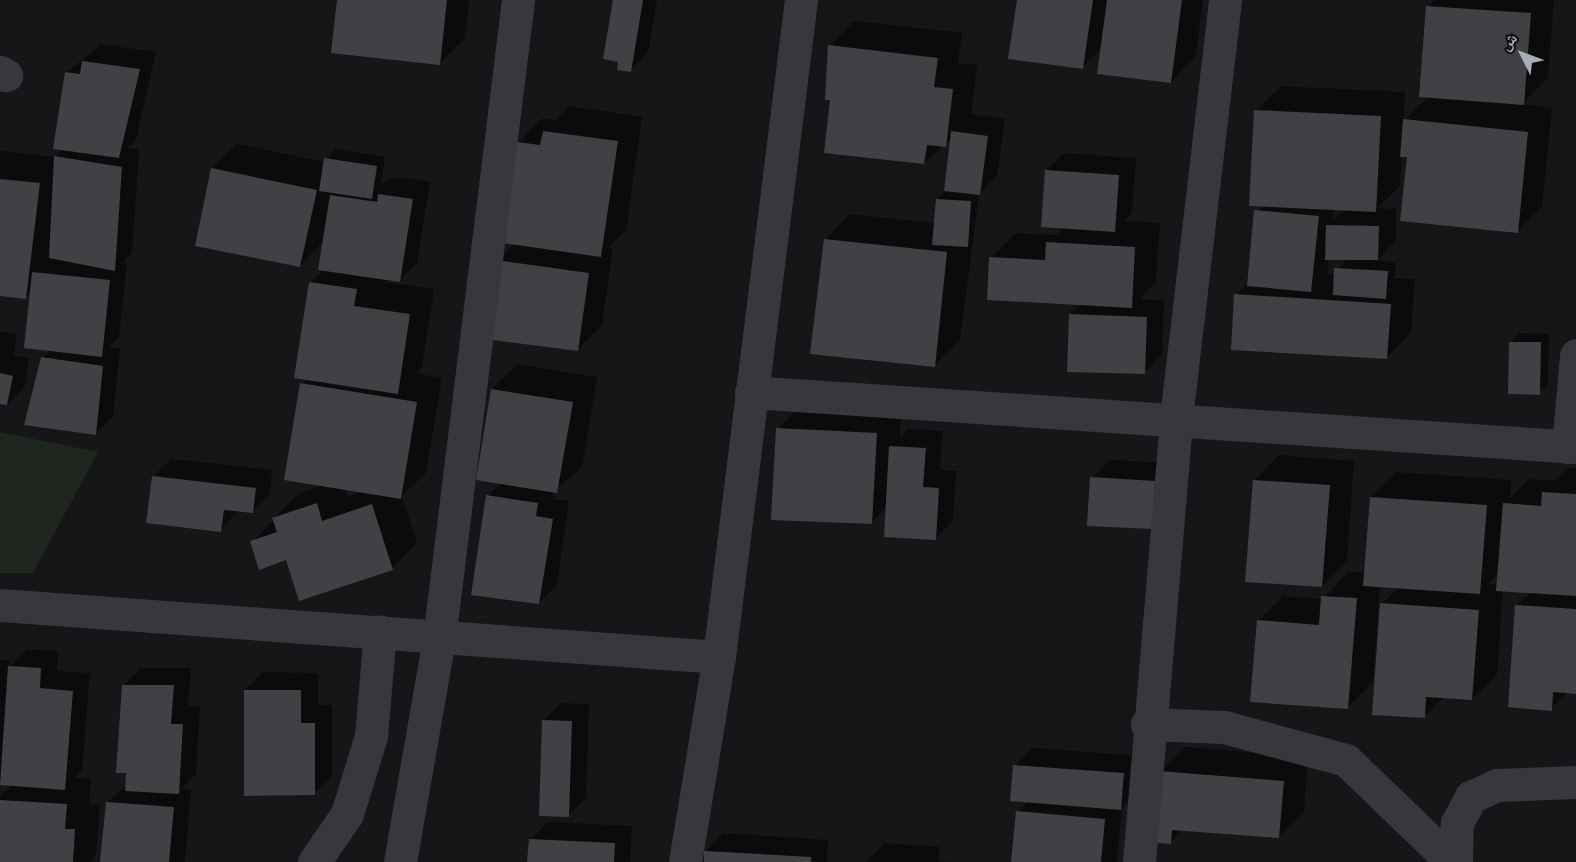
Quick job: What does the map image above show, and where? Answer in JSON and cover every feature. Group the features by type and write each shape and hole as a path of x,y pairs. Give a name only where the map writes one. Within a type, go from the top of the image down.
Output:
{"street":[{"path":"400,862 438,639 518,0"},
{"path":"685,862 719,657 801,0"},
{"path":"1139,862 1147,724 1176,418 1224,0"},
{"path":"751,392 1176,418 1572,447 1576,355"},
{"path":"0,605 380,632 438,639 719,657"},
{"path":"314,862 347,814 371,736 380,632"},
{"path":"1147,724 1224,727 1347,760 1454,862"},
{"path":"1454,862 1457,823 1471,797 1497,785 1576,782"}],"shaded area":[{"path":"0,432 98,452 33,573 0,573"}],"building":[{"path":"337,0 447,0 440,65 331,53"},
{"path":"613,0 643,0 631,72 617,70 618,62 603,59"},
{"path":"1017,0 1093,0 1083,69 1008,59"},
{"path":"1107,0 1182,0 1171,83 1097,74"},
{"path":"1426,6 1531,13 1524,105 1419,97"},
{"path":"828,45 938,58 934,87 953,89 946,147 927,145 924,164 824,153 830,100 825,100"},
{"path":"82,61 140,69 119,158 53,149 65,72 80,74"},
{"path":"1254,110 1381,116 1376,212 1249,206"},
{"path":"1403,119 1528,132 1518,233 1400,221 1407,157 1400,157"},
{"path":"543,131 618,141 601,257 502,243 517,142 540,145"},
{"path":"951,131 988,136 980,195 944,191"},
{"path":"54,156 122,167 115,271 49,258"},
{"path":"324,158 377,166 372,199 319,191"},
{"path":"211,168 317,190 300,267 195,246"},
{"path":"1045,170 1119,175 1115,232 1041,227"},
{"path":"0,179 40,183 26,299 0,296"},
{"path":"378,194 413,199 400,282 318,270 330,195 377,202"},
{"path":"936,199 971,201 968,247 932,245"},
{"path":"1254,210 1319,216 1311,292 1247,286"},
{"path":"1326,225 1379,226 1378,260 1325,260"},
{"path":"824,239 947,252 935,367 810,354"},
{"path":"1046,242 1135,247 1132,308 987,300 989,257 1045,260"},
{"path":"496,260 589,273 578,351 484,339"},
{"path":"1334,268 1388,271 1386,299 1333,295"},
{"path":"32,272 110,280 102,357 24,348"},
{"path":"309,282 357,289 354,306 410,314 398,394 294,378"},
{"path":"1234,294 1391,304 1387,359 1231,350"},
{"path":"1069,314 1147,317 1145,374 1067,372"},
{"path":"1509,342 1541,342 1540,395 1508,394"},
{"path":"41,357 103,366 96,435 24,425"},
{"path":"0,373 13,376 7,405 0,404"},
{"path":"300,383 417,402 401,499 284,480"},
{"path":"491,389 573,402 557,493 476,480"},
{"path":"776,428 877,433 872,524 771,520"},
{"path":"889,446 926,448 923,487 939,488 936,540 884,537"},
{"path":"152,476 256,488 253,513 224,510 221,532 146,523"},
{"path":"1090,477 1155,481 1152,529 1087,526"},
{"path":"1253,480 1330,485 1322,587 1245,582"},
{"path":"1542,492 1576,494 1576,596 1496,591 1503,503 1541,506"},
{"path":"486,495 538,503 536,516 553,519 539,604 471,595"},
{"path":"1370,497 1487,505 1480,594 1363,586"},
{"path":"317,503 322,521 372,504 393,570 299,601 286,560 259,570 250,541 277,532 272,518"},
{"path":"1321,596 1357,598 1348,709 1250,702 1257,620 1319,625"},
{"path":"1380,603 1479,610 1472,700 1426,697 1425,718 1372,715"},
{"path":"1515,605 1576,609 1576,694 1553,692 1552,711 1508,707"},
{"path":"8,666 41,668 40,688 73,691 65,790 0,785"},
{"path":"122,685 174,685 171,724 183,724 179,794 125,791 126,773 116,773"},
{"path":"244,690 301,690 301,723 315,723 315,795 244,796"},
{"path":"542,720 572,721 569,817 539,816"},
{"path":"1013,765 1124,773 1121,810 1010,801"},
{"path":"1158,771 1284,781 1279,838 1172,830 1171,844 1146,842"},
{"path":"0,800 67,804 65,829 75,829 73,862 0,862"},
{"path":"106,802 174,807 169,862 100,862"},
{"path":"1016,811 1105,819 1101,862 1011,862"},
{"path":"529,839 615,843 614,862 527,862"},
{"path":"704,851 811,857 811,862 704,862"}]}
